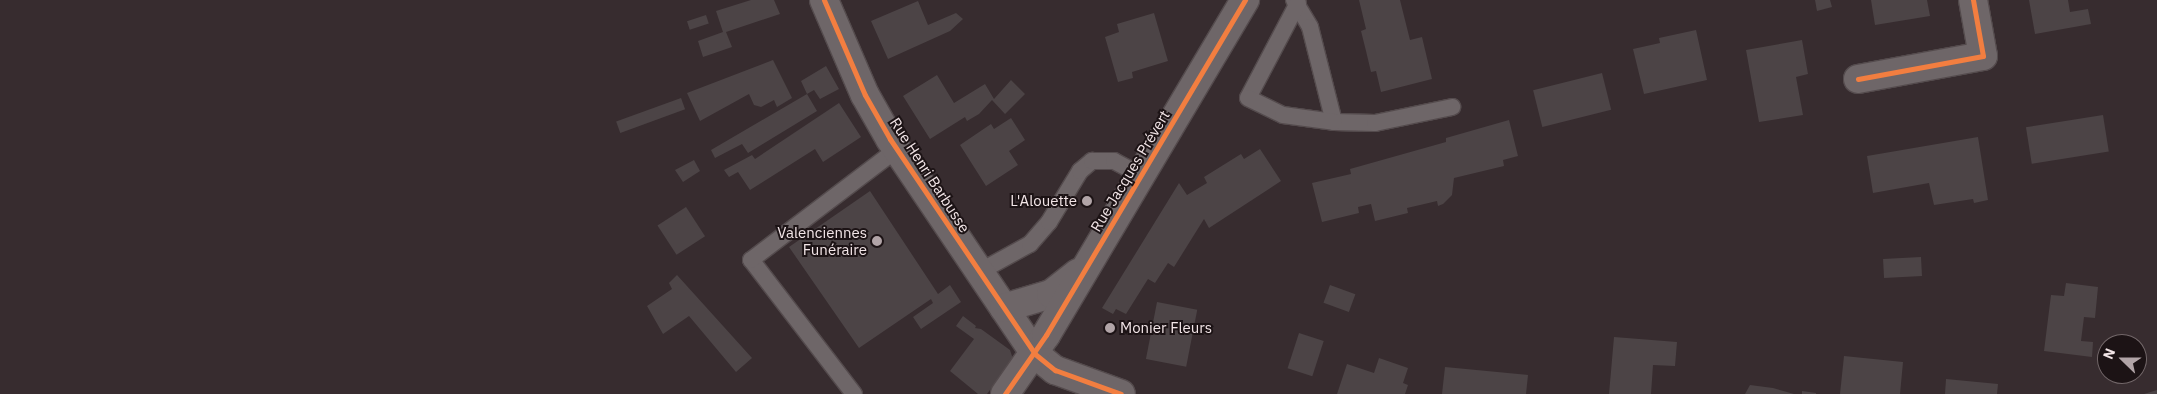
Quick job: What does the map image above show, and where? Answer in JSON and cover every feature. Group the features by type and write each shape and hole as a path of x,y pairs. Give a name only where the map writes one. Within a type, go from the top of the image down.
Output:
{"street":[{"name":"Rue Henri Barbusse","path":"824,0 865,95 897,149 1035,354 1055,370 1121,394"},
{"name":"Rue Jacques Prévert","path":"1005,394 1035,354 1245,0"},
{"path":"1858,79 1983,56 1973,0"},
{"name":"Rue Jacques Prévert","path":"1004,308 1051,294 1090,262"}],"lane":[{"path":"1296,2 1248,98 1283,115 1334,122 1375,123 1452,107"},
{"path":"1296,2 1312,32 1334,122"},
{"path":"854,394 751,260 897,149"},
{"path":"979,272 1020,252 1040,234 1080,171 1092,161 1114,161 1142,176"}],"building":[{"path":"751,0 774,0 780,14 726,32 732,47 703,57 698,41 723,32 716,11"},
{"path":"1359,0 1400,0 1410,40 1422,37 1432,79 1381,92 1376,71 1371,72 1361,31 1366,29"},
{"path":"1815,0 1830,0 1832,7 1817,11"},
{"path":"1871,0 1927,0 1930,16 1875,25"},
{"path":"2029,0 2068,0 2070,12 2088,9 2091,24 2035,34"},
{"path":"918,1 928,25 956,13 963,19 950,31 888,59 871,21"},
{"path":"1154,13 1168,61 1132,72 1133,78 1118,82 1105,37 1119,32 1117,24"},
{"path":"706,15 709,24 690,30 687,21"},
{"path":"1696,30 1707,80 1644,94 1633,49 1660,43 1659,38"},
{"path":"1802,40 1808,74 1796,77 1803,115 1759,122 1746,50"},
{"path":"773,60 792,98 777,107 774,100 761,107 754,105 749,94 700,121 687,93"},
{"path":"826,66 839,89 820,99 814,90 807,94 801,81"},
{"path":"1602,73 1611,110 1542,127 1533,90"},
{"path":"937,75 954,103 985,84 994,99 1011,80 1025,94 1005,114 992,100 979,114 967,121 965,117 930,139 903,96"},
{"path":"807,94 817,111 748,153 742,144 715,158 711,150"},
{"path":"681,98 685,109 620,133 616,122"},
{"path":"839,103 861,137 823,162 815,149 750,190 738,172 729,177 724,170 752,155 755,159"},
{"path":"2103,115 2109,152 2032,164 2026,127"},
{"path":"1011,118 1025,140 1009,151 1018,165 986,186 960,145 991,124 994,129"},
{"path":"1509,120 1518,156 1503,160 1504,166 1454,178 1452,195 1443,204 1438,206 1437,201 1407,208 1408,213 1375,221 1371,204 1358,207 1359,213 1322,222 1312,183 1351,174 1350,169 1446,142 1446,138"},
{"path":"1978,137 1988,200 1974,203 1973,199 1934,205 1929,183 1873,193 1867,156"},
{"path":"1260,149 1281,181 1209,228 1204,219 1174,267 1168,263 1155,283 1148,279 1126,314 1116,309 1113,314 1102,308 1179,183 1187,195 1207,183 1204,177 1241,154 1244,159"},
{"path":"694,160 700,171 683,182 675,170"},
{"path":"870,191 938,294 950,285 961,302 921,329 913,317 933,303 931,299 859,348 789,247"},
{"path":"686,207 705,236 677,255 657,226"},
{"path":"1921,257 1922,276 1884,278 1883,259"},
{"path":"677,275 752,358 736,372 689,316 663,334 647,306 672,289 669,283"},
{"path":"2066,283 2098,287 2095,318 2084,317 2081,341 2093,342 2092,357 2044,351 2051,295 2064,296"},
{"path":"1330,285 1355,294 1349,312 1324,303"},
{"path":"1157,302 1197,310 1186,367 1146,359"},
{"path":"963,316 976,326 975,328 981,329 1010,350 1013,359 987,394 978,394 950,371 974,339 956,326"},
{"path":"1299,333 1324,341 1312,376 1288,368"},
{"path":"1614,337 1677,342 1675,366 1653,365 1651,394 1609,394"},
{"path":"1844,356 1903,362 1900,394 1840,394"},
{"path":"1379,358 1408,368 1403,383 1408,385 1405,394 1337,394 1347,364 1374,373"},
{"path":"1445,367 1528,375 1526,394 1442,394"},
{"path":"1946,379 1998,384 1997,394 1945,394"},
{"path":"1750,385 1773,388 1794,394 1745,394"},
{"path":"2157,390 2157,394 2144,394"},
{"path":"1802,391 1816,393 1816,394 1802,394"}],"cycle path":[{"path":"824,0 865,95 890,139 1035,354 1055,370 1121,394"},
{"path":"1005,394 1046,335 1245,0"},
{"path":"1858,79 1983,56 1973,0"}],"place":[{"name":"L'Alouette","path":"1087,201"},
{"name":"Valenciennes Funéraire","path":"877,241"},
{"name":"Monier Fleurs","path":"1110,328"}]}
